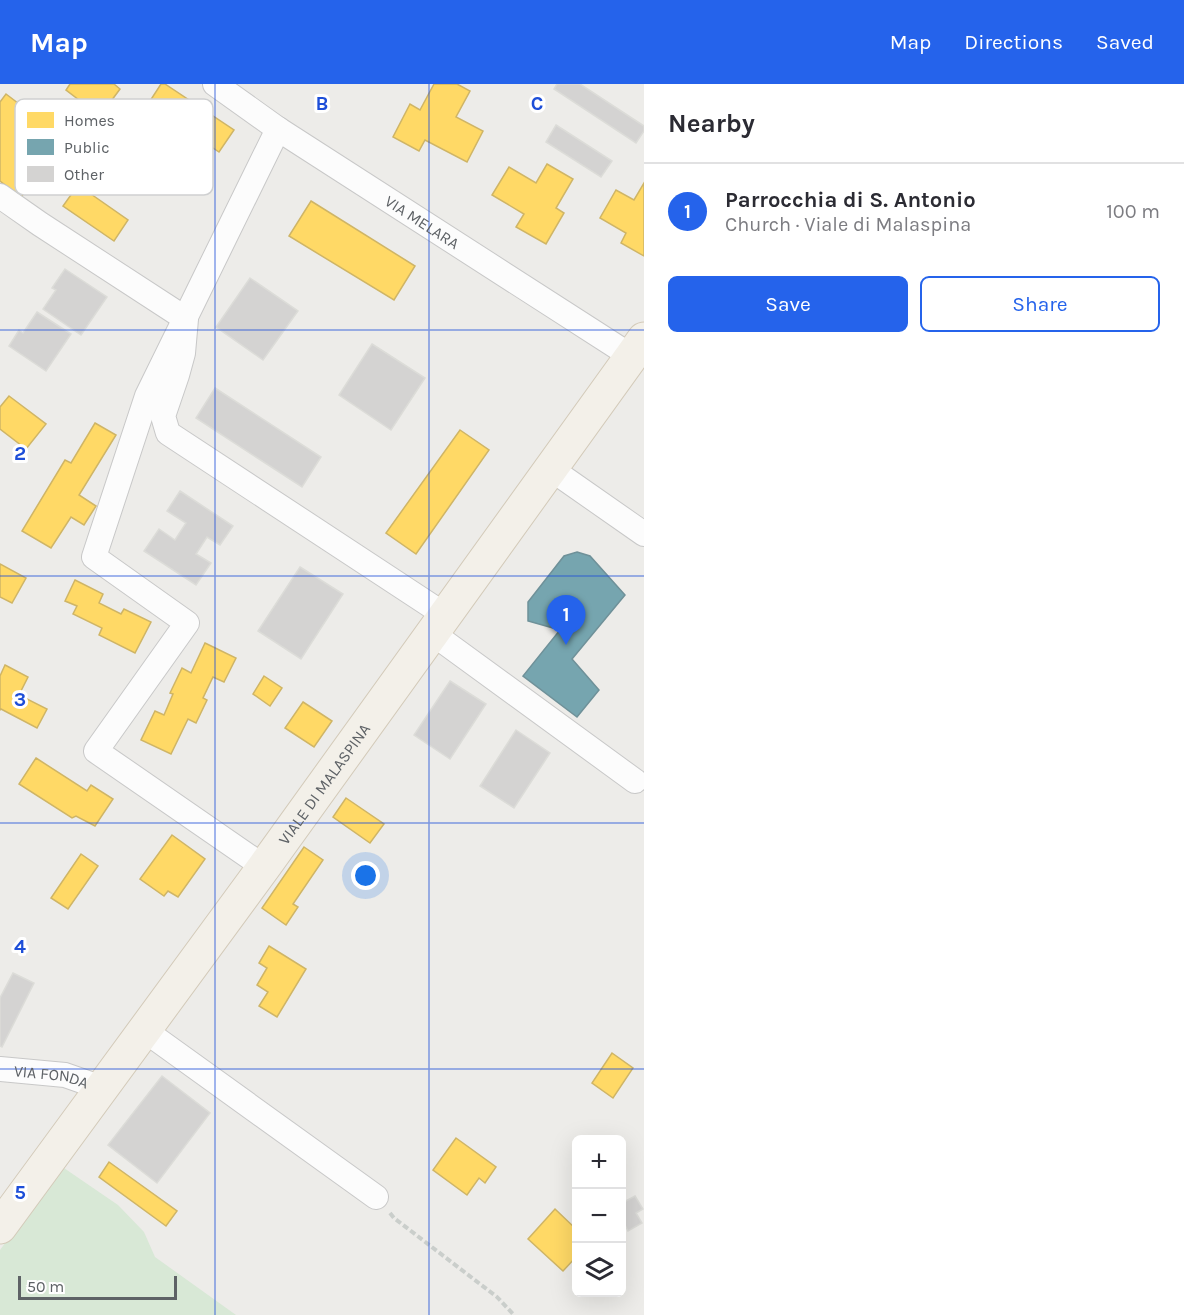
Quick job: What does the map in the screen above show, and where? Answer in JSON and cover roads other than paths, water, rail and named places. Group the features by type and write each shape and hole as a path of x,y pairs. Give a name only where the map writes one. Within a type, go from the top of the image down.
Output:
{"main road":[{"name":"VIALE DI MALASPINA","path":"0,1227 264,867 638,347"}],"street":[{"name":"VIA MELARA","path":"214,84 278,129 638,347"},
{"path":"264,867 96,751 187,623 94,557 147,396 278,129"},
{"path":"0,196 186,319"},
{"path":"186,319 183,353 163,416 168,433 438,624 635,781"},
{"path":"551,468 644,534"},
{"path":"144,1030 376,1197"},
{"name":"VIA FONDA","path":"0,1069 65,1075 102,1088"}],"place":[{"name":"Parrocchia di S. Antonio","path":"566,645"}]}
